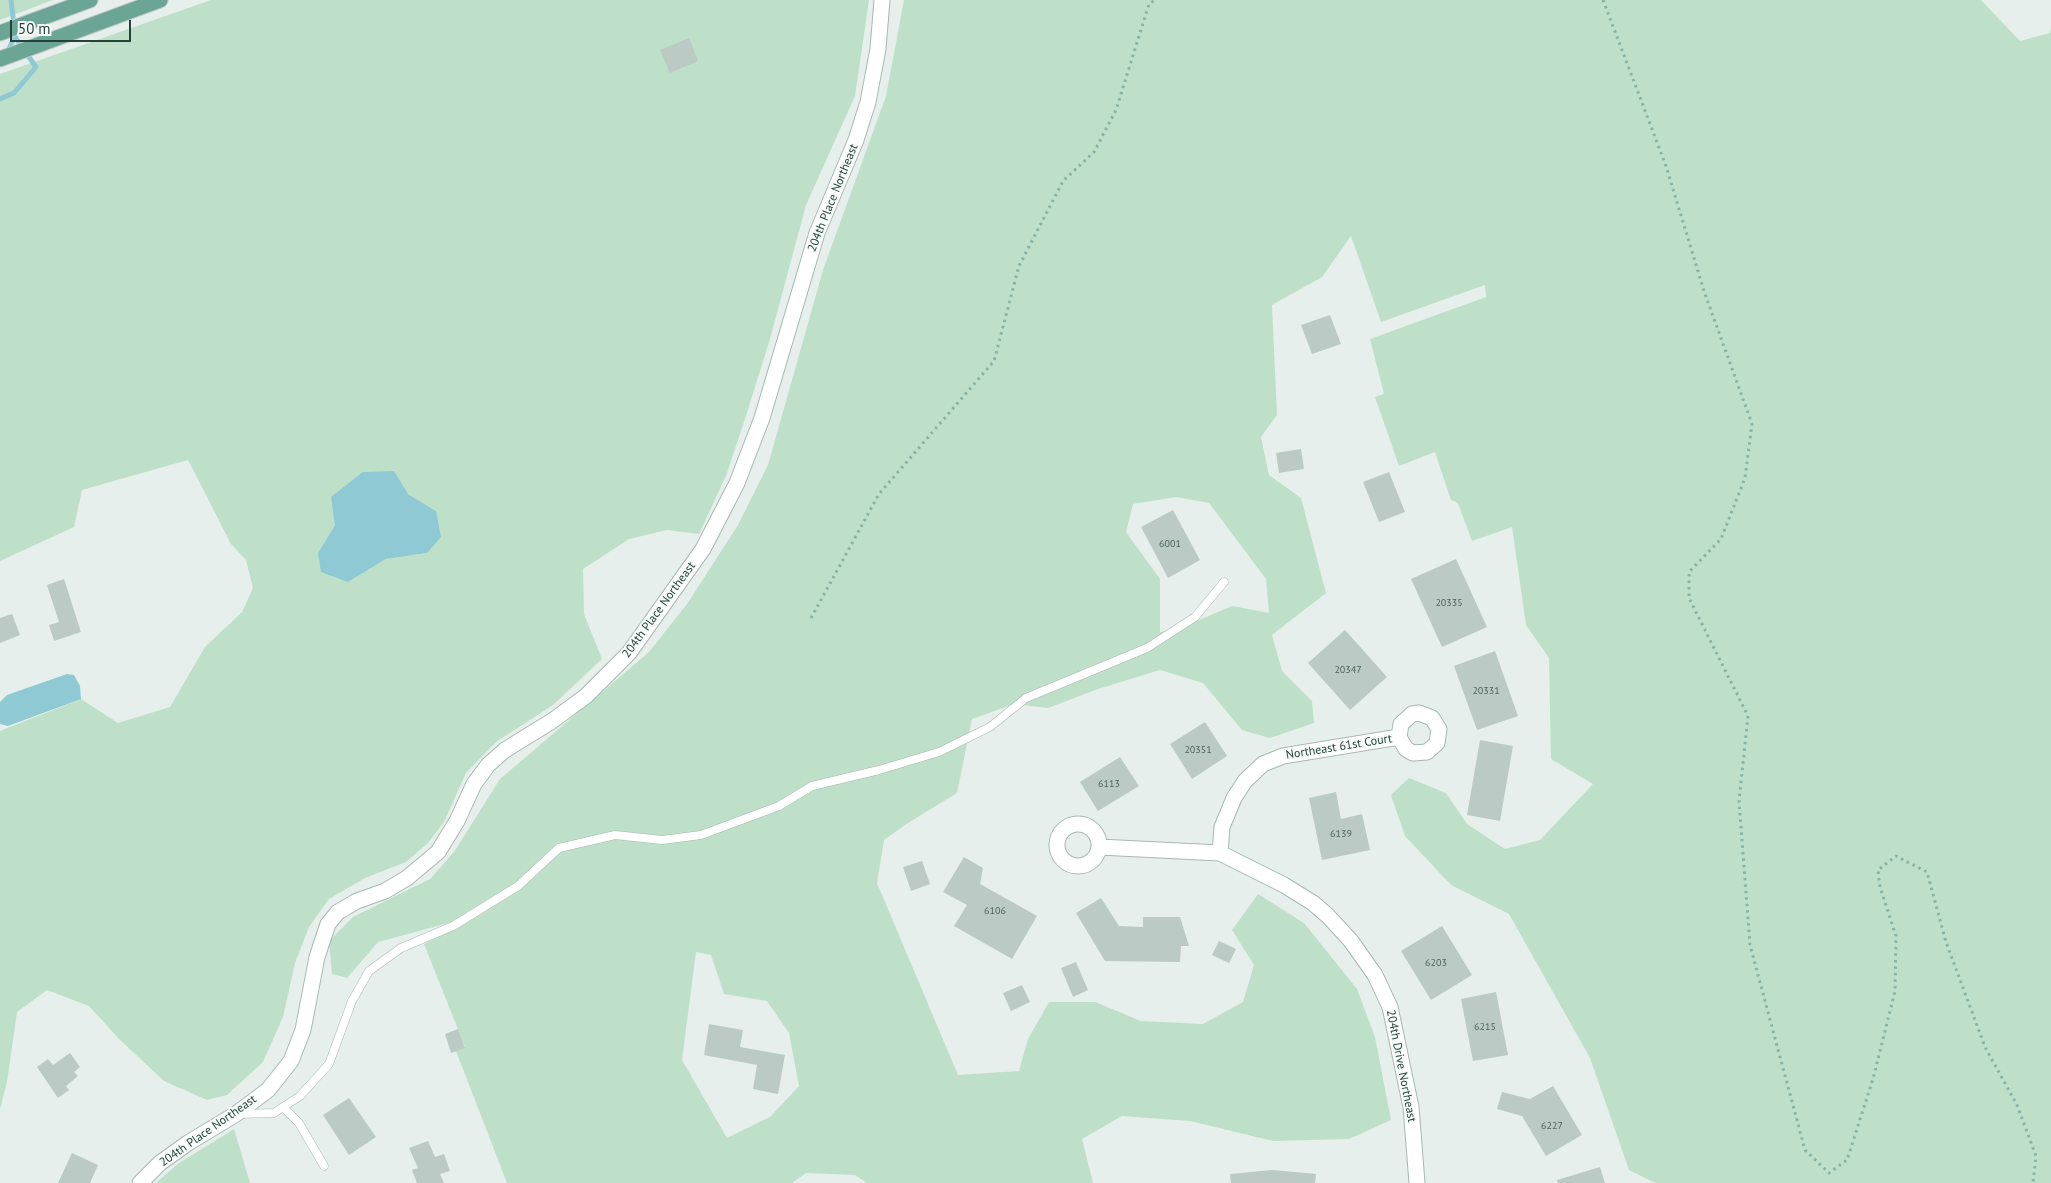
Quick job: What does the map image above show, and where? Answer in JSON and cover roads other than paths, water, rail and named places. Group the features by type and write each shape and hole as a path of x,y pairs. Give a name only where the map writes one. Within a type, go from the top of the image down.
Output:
{"main road":[{"path":"0,33 90,0"},
{"path":"0,59 160,0"}],"street":[{"name":"204th Place Northeast","path":"140,1183 160,1164 188,1143 236,1114 268,1090 291,1061 303,1030 318,950 328,924 338,912 400,882 432,858 448,836 474,784 488,765 506,750 552,721 586,696 629,653 703,549 737,483 762,418 817,233 856,140 868,102 878,49 882,0"},
{"name":"Northeast 61st Court","path":"1220,853 1222,827 1234,798 1245,781 1263,764 1283,756 1399,737"},
{"name":"204th Drive Northeast","path":"1099,847 1220,853 1284,884 1313,903 1351,941 1375,975 1390,1007 1411,1107 1417,1183"}],"lane":[{"path":"236,1114 274,1113 300,1096 329,1064 352,1001 369,971 401,948 453,926 518,886 559,848 615,835 662,840 701,835 779,806 812,786 879,770 940,752 990,727 1026,698 1147,648 1195,617 1224,582"},
{"path":"283,1107 299,1124 324,1166"}],"water":[{"path":"394,471 408,494 436,511 441,537 427,553 386,559 348,582 321,572 318,553 335,525 331,497 363,472"},
{"path":"67,674 74,675 80,686 81,699 8,726 0,724 0,702 7,695"}],"waterway":[{"path":"11,0 14,25"},
{"path":"7,53 15,36"},
{"path":"0,99 14,93 36,67 15,37"}]}
